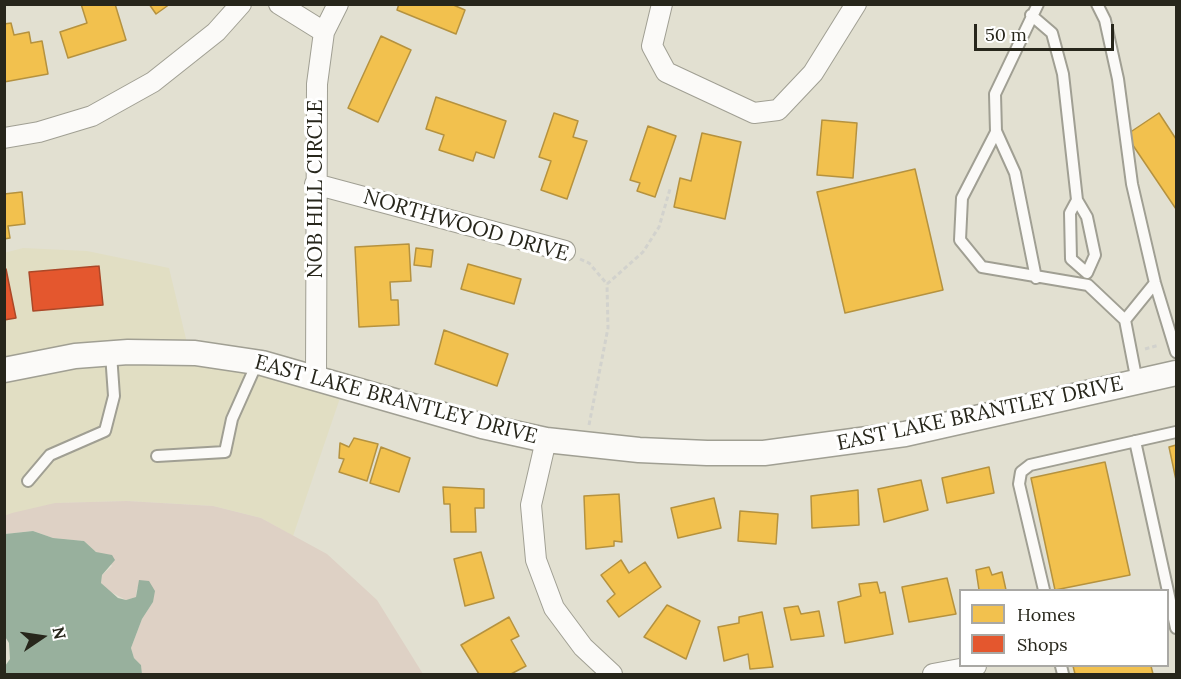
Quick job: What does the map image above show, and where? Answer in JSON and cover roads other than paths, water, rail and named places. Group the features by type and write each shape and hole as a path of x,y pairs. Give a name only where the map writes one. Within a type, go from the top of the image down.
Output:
{"street":[{"path":"4,138 39,132 92,116 153,82 216,32 241,4"},
{"path":"279,4 324,32"},
{"name":"NOB HILL CIRCLE","path":"316,377 317,84 324,32 338,4"},
{"path":"662,4 652,46 666,72 754,113 778,110 813,73 856,4"},
{"name":"NORTHWOOD DRIVE","path":"315,184 565,251"},
{"name":"EAST LAKE BRANTLEY DRIVE","path":"4,370 75,356 111,353 195,353 257,362 316,377 437,414 546,440 585,445 707,453 764,453 905,435 1176,373"},
{"path":"546,440 531,505 536,560 554,608 583,647 612,675"},
{"path":"933,675 971,667"}],"lane":[{"path":"1036,278 1015,173 996,131 995,94 1038,4"},
{"path":"1097,4 1105,20 1118,80 1132,184 1155,283 1176,352"},
{"path":"1031,15 1052,33 1063,74 1077,200 1088,217 1095,255 1087,279"},
{"path":"996,131 962,198 960,240 982,267 1036,278 1087,279"},
{"path":"1077,200 1070,213 1071,259 1125,320 1137,382"},
{"path":"1125,320 1155,283"},
{"path":"28,481 50,455 105,431 114,396 111,353"},
{"path":"157,456 225,452 232,419 257,362"},
{"path":"1044,589 1019,484 1021,472 1030,465 1176,432"},
{"path":"1135,441 1171,581 1176,628"}]}
